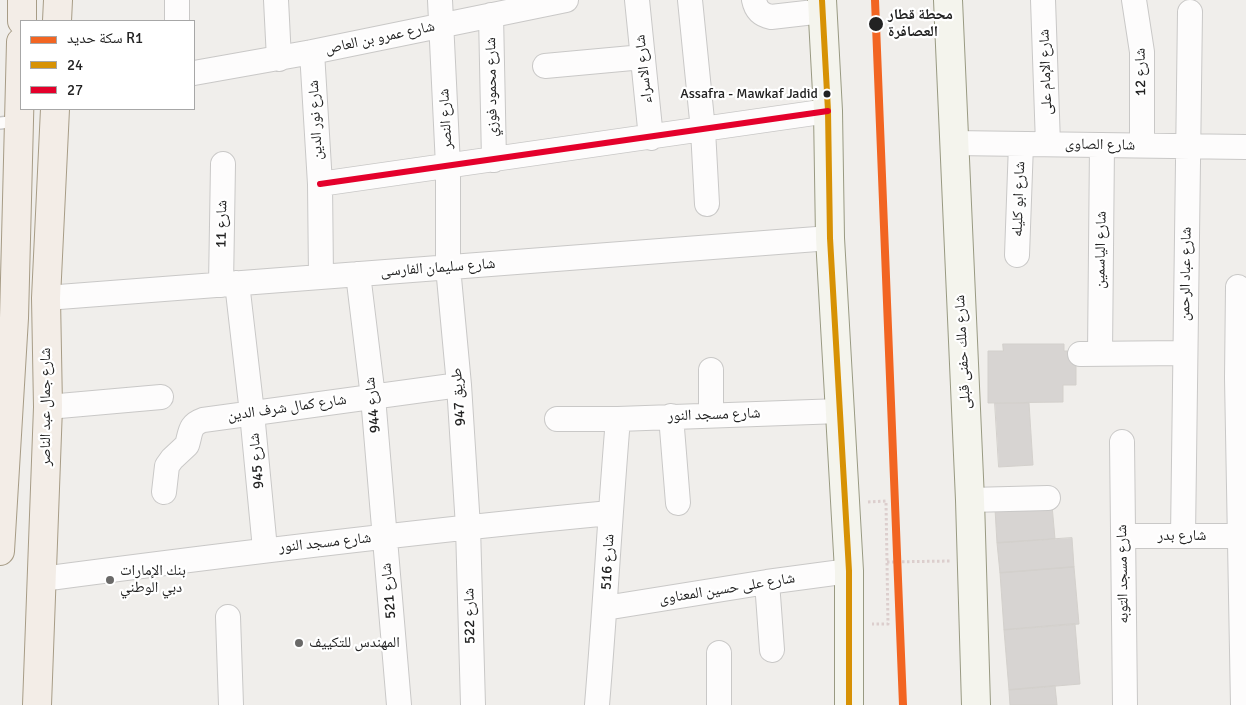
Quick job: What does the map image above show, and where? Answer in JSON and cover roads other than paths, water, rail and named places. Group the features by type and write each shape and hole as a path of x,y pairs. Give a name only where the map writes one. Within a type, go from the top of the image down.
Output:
{"main road":[{"path":"22,0 22,20"},
{"path":"57,20 58,0"},
{"path":"0,551 7,320 10,122 20,49"},
{"name":"شارع جمال عبد الناصر","path":"37,705 48,406 46,298 55,110"}],"street":[{"path":"177,0 177,20"},
{"path":"276,0 279,58"},
{"name":"شارع النصر","path":"440,0 448,166 448,267"},
{"name":"شارع عمرو بن العاص","path":"195,73 312,52 566,0"},
{"name":"شارع الاسراء","path":"637,0 651,138"},
{"path":"690,0 703,130 707,204"},
{"path":"754,0 757,10 763,15 771,17 823,6 828,111 830,238 849,571 850,705"},
{"name":"شارع ملك حفنى قبلى","path":"948,0 970,500 976,705"},
{"name":"شارع الإمام على","path":"1043,0 1048,144"},
{"name":"شارع 12","path":"1134,0 1142,52 1142,145"},
{"name":"شارع عباد الرحمن","path":"1183,536 1190,12"},
{"name":"شارع محمود فوزي","path":"491,15 494,160"},
{"name":"شارع نور الدين","path":"312,52 320,184 321,277"},
{"path":"545,66 643,57"},
{"path":"320,184 651,138 828,111"},
{"name":"شارع الصاوى","path":"953,143 1246,147"},
{"name":"شارع ابو كليله","path":"1017,255 1021,144"},
{"name":"شارع الياسمين","path":"1102,145 1090,354 1185,353"},
{"name":"شارع 11","path":"223,164 229,284"},
{"name":"شارع سليمان الفارسى","path":"46,298 830,238"},
{"name":"طريق 947","path":"448,267 459,385 468,527"},
{"name":"شارع 944","path":"358,274 385,536"},
{"name":"شارع 945","path":"229,284 252,413 265,550"},
{"path":"1238,287 1242,378 1243,705"},
{"path":"711,370 711,415"},
{"name":"شارع كمال شرف الدين","path":"164,492 167,466 187,445 192,426 203,420 459,385"},
{"path":"48,406 161,397"},
{"name":"شارع مسجد النور","path":"557,419 618,419 840,411"},
{"path":"671,416 678,502"},
{"name":"شارع 516","path":"597,705 606,608 610,513 618,419"},
{"name":"شارع مسجد التوبه","path":"1122,442 1125,705"},
{"path":"970,500 1048,498"},
{"name":"شارع مسجد النور","path":"42,579 385,536 610,513"},
{"name":"شارع 522","path":"468,527 472,705"},
{"name":"شارع 521","path":"385,536 398,705"},
{"name":"شارع بدر","path":"1123,536 1183,536 1242,543"},
{"name":"شارع على حسين المعناوى","path":"606,608 849,571"},
{"path":"768,582 772,650"},
{"path":"228,617 231,705"},
{"path":"719,653 719,705"}],"rail line":[{"name":"R1","path":"875,0 903,705"}],"place":[{"name":"محطة قطار العصافرة","path":"876,24"},
{"name":"Assafra - Mawkaf Jadid","path":"827,94"},
{"name":"بنك الإمارات دبي الوطني","path":"110,580"},
{"name":"المهندس للتكييف","path":"299,643"}]}
